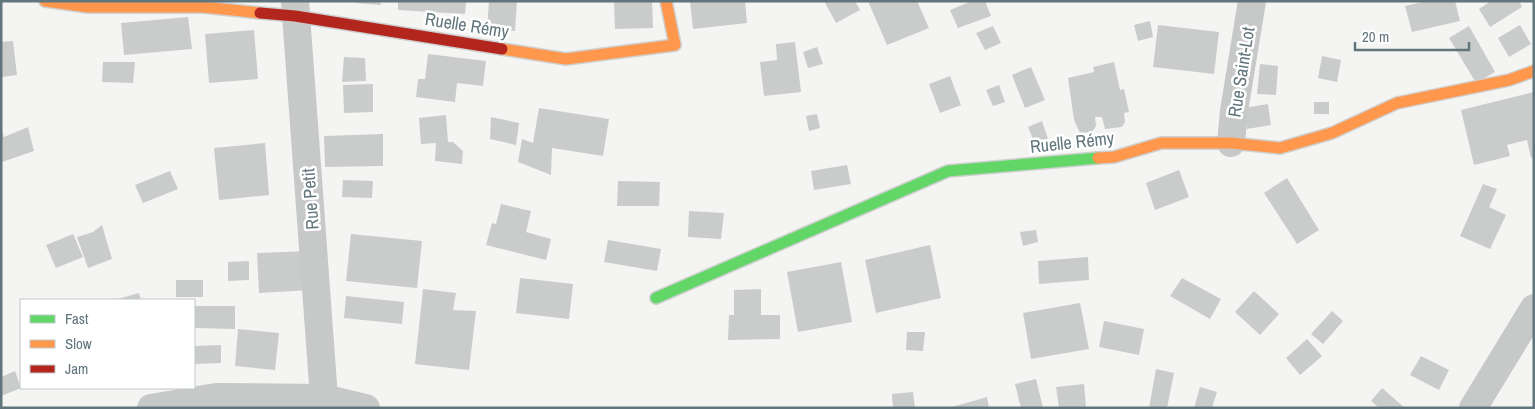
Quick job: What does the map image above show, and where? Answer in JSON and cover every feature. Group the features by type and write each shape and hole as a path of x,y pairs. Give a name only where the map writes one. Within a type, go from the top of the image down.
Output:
{"street":[{"name":"Ruelle Rémy","path":"45,1 88,7 295,8 566,59 675,45 666,1"},
{"name":"Rue Saint-Lot","path":"1231,143 1234,110 1252,1"},
{"name":"Rue Petit","path":"295,8 324,398"},
{"name":"Ruelle Rémy","path":"656,298 948,171 1114,157 1161,143 1231,143 1280,148 1332,133 1397,103 1509,80 1534,71"},
{"path":"1473,408 1524,348 1534,308"},
{"path":"151,408 216,397 324,398 366,408"}],"building":[{"path":"355,1 380,1 381,5 355,3"},
{"path":"398,1 466,1 465,14 398,10"},
{"path":"489,1 517,1 515,31 487,29"},
{"path":"614,1 652,1 653,28 615,29"},
{"path":"690,1 745,1 747,23 693,29"},
{"path":"824,1 855,1 860,10 836,23"},
{"path":"868,1 917,1 929,28 887,45"},
{"path":"972,1 985,1 991,16 958,28 950,10"},
{"path":"1427,1 1455,1 1460,21 1412,32 1405,6"},
{"path":"1491,1 1519,1 1522,7 1490,27 1479,9"},
{"path":"188,17 192,49 124,55 121,23"},
{"path":"1150,21 1153,37 1138,41 1134,25"},
{"path":"1158,25 1219,32 1214,74 1153,67"},
{"path":"1520,25 1531,44 1509,57 1498,38"},
{"path":"993,26 1001,43 985,50 976,33"},
{"path":"1469,26 1495,72 1476,83 1449,38"},
{"path":"254,30 258,79 209,83 205,34"},
{"path":"13,41 17,75 1,77 1,42"},
{"path":"795,42 801,92 764,96 760,62 777,60 776,44"},
{"path":"817,47 823,64 808,68 803,52"},
{"path":"428,54 486,61 483,86 457,83 455,102 416,97 418,79 425,79"},
{"path":"1322,56 1341,60 1337,82 1318,78"},
{"path":"344,57 365,58 366,81 342,82"},
{"path":"103,62 135,62 133,83 102,82"},
{"path":"1114,62 1120,90 1124,89 1129,112 1124,113 1125,122 1122,127 1105,129 1102,117 1095,117 1096,126 1092,132 1080,133 1074,120 1068,78 1094,72 1093,67"},
{"path":"1260,64 1278,66 1276,95 1257,94"},
{"path":"1031,67 1045,100 1025,108 1012,75"},
{"path":"950,76 961,105 940,113 929,84"},
{"path":"373,84 373,112 344,113 343,85"},
{"path":"999,85 1005,102 993,106 986,90"},
{"path":"1534,92 1534,157 1531,158 1527,140 1507,145 1510,156 1474,165 1461,110"},
{"path":"1314,102 1329,102 1329,114 1314,114"},
{"path":"1268,104 1271,125 1247,129 1244,108"},
{"path":"539,108 609,119 603,156 552,148 551,175 518,162 522,139 533,143"},
{"path":"817,114 820,128 809,131 806,116"},
{"path":"446,115 448,142 453,142 463,151 462,164 435,161 436,143 421,144 419,118"},
{"path":"491,117 519,123 516,145 490,139"},
{"path":"1042,121 1048,139 1035,144 1028,127"},
{"path":"28,127 34,151 2,162 1,128 4,137"},
{"path":"383,134 383,166 325,167 324,136"},
{"path":"265,143 269,195 219,200 214,148"},
{"path":"847,165 851,184 814,190 811,171"},
{"path":"1179,170 1189,197 1155,210 1146,183"},
{"path":"170,171 178,189 143,203 135,185"},
{"path":"1287,178 1319,230 1297,244 1264,193"},
{"path":"343,180 373,181 372,198 342,197"},
{"path":"618,181 660,182 659,206 617,206"},
{"path":"1483,184 1497,189 1489,207 1506,215 1490,249 1460,236"},
{"path":"501,204 531,211 526,232 551,239 546,260 486,245 492,223 496,224"},
{"path":"689,211 724,213 721,239 688,237"},
{"path":"102,225 112,259 88,268 77,237 93,232"},
{"path":"1036,230 1038,242 1023,246 1020,232"},
{"path":"73,234 83,257 56,268 46,245"},
{"path":"351,234 422,241 417,288 346,281"},
{"path":"608,240 661,249 657,271 604,262"},
{"path":"930,245 941,298 876,313 865,260"},
{"path":"309,251 311,290 259,293 257,253"},
{"path":"1088,257 1089,280 1039,284 1038,261"},
{"path":"249,261 249,280 228,281 228,262"},
{"path":"841,262 852,322 798,332 787,272"},
{"path":"520,278 573,284 569,319 516,313"},
{"path":"1182,278 1221,299 1210,319 1170,296"},
{"path":"176,280 203,280 203,297 176,297"},
{"path":"423,289 456,293 453,310 476,311 469,370 415,364"},
{"path":"761,289 761,315 780,315 780,339 728,340 729,315 734,315 734,290"},
{"path":"1254,291 1279,314 1260,335 1235,312"},
{"path":"139,293 141,299 118,299"},
{"path":"346,296 404,302 402,324 344,318"},
{"path":"1080,303 1089,349 1031,359 1023,313"},
{"path":"195,306 235,306 235,329 195,328"},
{"path":"1332,311 1343,321 1323,344 1311,334"},
{"path":"1104,321 1144,329 1139,355 1099,347"},
{"path":"238,329 279,333 275,370 235,366"},
{"path":"907,332 925,332 923,351 906,350"},
{"path":"1307,339 1322,356 1300,375 1286,358"},
{"path":"221,345 221,363 195,364 195,346"},
{"path":"1421,356 1449,370 1439,390 1410,375"},
{"path":"1156,369 1174,373 1167,408 1149,408"},
{"path":"15,371 20,388 1,396 1,377"},
{"path":"1036,379 1043,408 1021,408 1015,384"},
{"path":"1084,384 1086,407 1059,408 1056,387"},
{"path":"1200,387 1217,392 1212,408 1194,408"},
{"path":"1382,388 1405,408 1379,408 1371,401"},
{"path":"913,392 915,408 893,408 892,394"},
{"path":"987,397 989,408 952,408 952,407"}],"traffic: fast":[{"path":"656,298 948,171 1098,158"}],"traffic: slow":[{"path":"45,1 88,7 203,7 260,13"},
{"path":"502,49 566,59 675,45 666,1"},
{"path":"1098,158 1114,157 1161,143 1231,143 1280,148 1332,133 1397,103 1509,80 1534,71"}],"traffic: jam":[{"path":"260,13 295,16 502,49"}]}
